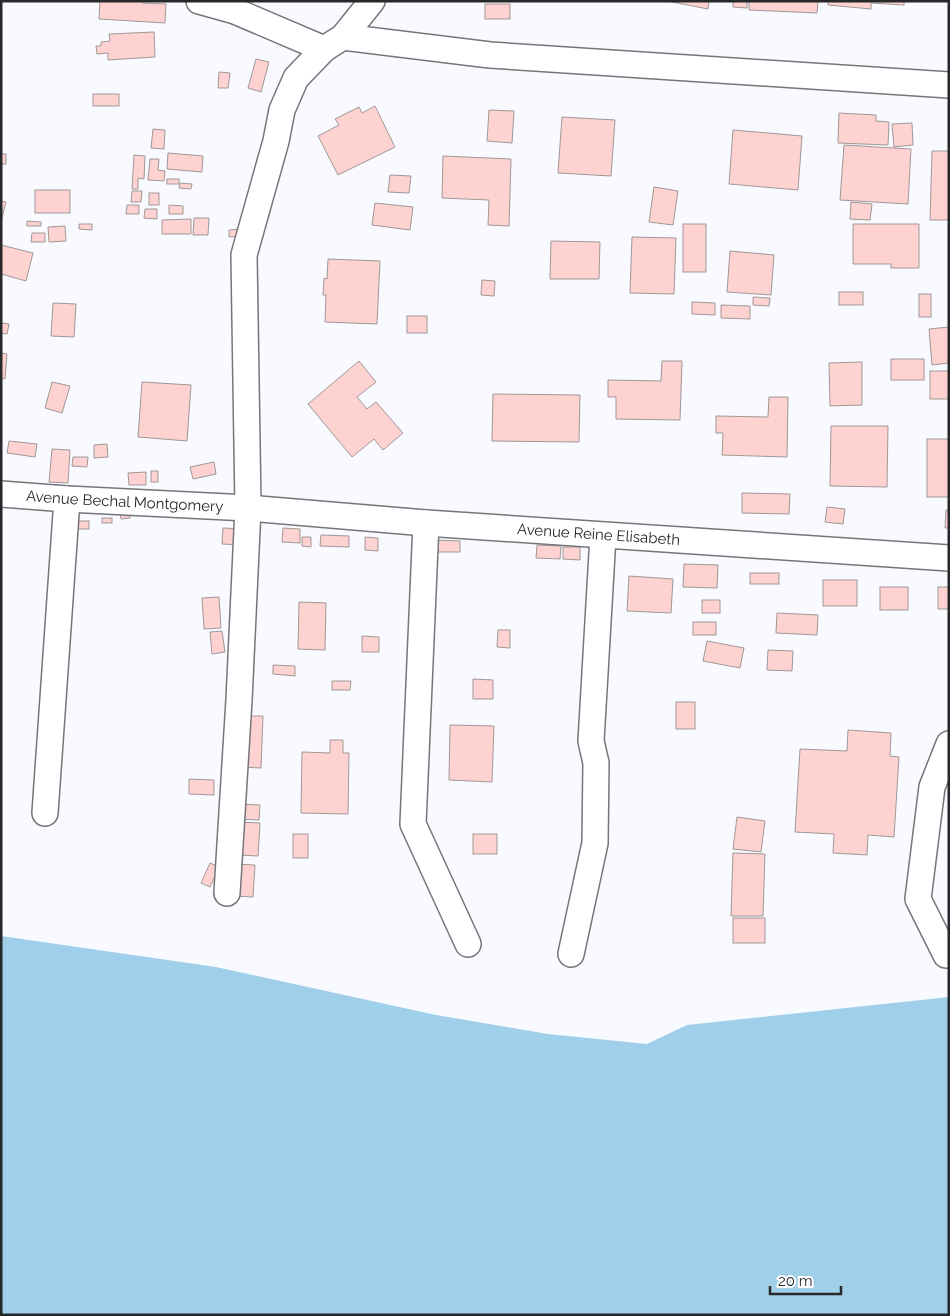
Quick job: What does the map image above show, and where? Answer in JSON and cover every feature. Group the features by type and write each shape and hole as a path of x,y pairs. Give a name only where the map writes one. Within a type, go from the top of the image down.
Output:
{"street":[{"path":"199,1 235,10 334,43 949,85"},
{"path":"227,893 248,508 244,255 276,141 282,110 296,78 334,43 372,1"},
{"name":"Avenue Bechal Montgomery","path":"1,494 248,508"},
{"path":"45,813 67,499"},
{"name":"Avenue Reine Elisabeth","path":"248,508 603,536 949,558"},
{"path":"426,523 413,824 468,944"},
{"path":"571,954 595,843 596,763 591,741 603,536"},
{"path":"946,955 918,899 932,787 949,744"}],"water":[{"path":"1,936 216,967 436,1015 548,1034 647,1044 687,1025 949,997 949,1315 1,1315"}],"building":[{"path":"100,1 143,1 143,3 166,4 165,23 99,19"},
{"path":"667,1 709,1 708,9"},
{"path":"733,1 747,1 747,8 733,7"},
{"path":"749,1 818,1 817,13 749,10"},
{"path":"828,1 904,1 904,5 871,3 871,9 828,5"},
{"path":"485,4 510,4 510,19 485,19"},
{"path":"154,32 155,57 108,60 108,53 97,54 96,46 101,46 101,42 110,41 109,34"},
{"path":"256,59 269,62 261,92 248,88"},
{"path":"219,72 230,73 228,88 218,88"},
{"path":"93,94 119,94 119,106 93,106"},
{"path":"375,106 395,147 338,175 318,136 339,125 335,119 359,107 362,113"},
{"path":"489,110 514,111 512,143 487,141"},
{"path":"839,113 876,115 876,121 889,122 888,145 838,143"},
{"path":"562,117 615,120 611,176 558,173"},
{"path":"912,123 913,145 894,147 892,124"},
{"path":"153,129 165,130 164,149 151,148"},
{"path":"733,130 802,136 798,190 729,184"},
{"path":"844,145 911,149 908,204 840,200"},
{"path":"932,151 949,151 949,220 930,220"},
{"path":"168,153 203,156 202,172 167,169"},
{"path":"1,154 6,154 6,164 1,164"},
{"path":"134,155 145,156 144,179 138,178 138,189 132,189"},
{"path":"443,156 511,159 509,226 488,225 489,200 442,198"},
{"path":"150,159 159,159 158,170 165,171 164,181 148,180"},
{"path":"390,175 411,176 409,193 388,192"},
{"path":"167,179 179,179 179,184 167,184"},
{"path":"180,183 192,184 191,189 179,188"},
{"path":"654,187 678,191 673,225 649,222"},
{"path":"35,190 70,190 70,213 35,213"},
{"path":"132,191 142,191 141,202 131,202"},
{"path":"149,193 159,193 159,205 149,205"},
{"path":"1,201 6,202 1,222"},
{"path":"851,202 872,204 870,220 850,219"},
{"path":"375,203 413,207 410,230 372,225"},
{"path":"127,205 139,205 139,214 126,214"},
{"path":"169,205 183,206 183,214 169,214"},
{"path":"145,209 157,209 157,219 144,218"},
{"path":"194,218 209,218 208,235 193,235"},
{"path":"191,219 191,234 162,234 162,220"},
{"path":"27,221 41,222 41,226 27,226"},
{"path":"79,224 92,224 92,230 79,229"},
{"path":"683,224 706,224 706,272 683,272"},
{"path":"853,224 919,224 919,268 891,268 891,264 853,264"},
{"path":"65,226 66,241 49,242 48,227"},
{"path":"242,229 243,236 229,237 229,230"},
{"path":"32,233 45,233 45,242 31,242"},
{"path":"632,237 676,238 674,294 630,293"},
{"path":"551,241 600,242 599,279 550,279"},
{"path":"1,245 33,253 26,281 1,274"},
{"path":"730,251 774,255 771,295 727,292"},
{"path":"328,259 380,261 377,324 325,322 326,295 323,295 324,278 327,279"},
{"path":"482,280 495,281 494,296 481,295"},
{"path":"839,292 863,292 863,305 839,305"},
{"path":"919,294 931,294 931,317 919,317"},
{"path":"753,297 770,298 769,306 753,305"},
{"path":"692,302 715,303 715,315 692,314"},
{"path":"53,303 76,304 74,337 51,336"},
{"path":"721,305 750,306 750,319 721,318"},
{"path":"407,316 427,316 427,333 407,333"},
{"path":"1,323 9,324 7,334 1,333"},
{"path":"949,327 949,363 932,365 929,329"},
{"path":"1,353 7,354 5,379 1,378"},
{"path":"891,359 924,359 924,380 891,380"},
{"path":"359,361 376,382 357,397 367,409 376,402 403,433 383,450 374,439 352,457 308,404"},
{"path":"662,361 682,361 680,420 616,419 616,397 608,397 608,380 661,381"},
{"path":"862,362 862,405 830,406 829,363"},
{"path":"930,371 949,371 949,399 930,399"},
{"path":"52,382 70,386 62,413 45,408"},
{"path":"142,382 191,385 187,441 138,437"},
{"path":"493,394 580,395 579,442 492,441"},
{"path":"769,397 788,397 787,457 722,455 723,433 716,433 716,416 768,417"},
{"path":"831,426 888,426 887,487 830,486"},
{"path":"927,439 949,439 949,497 927,497"},
{"path":"9,441 37,444 35,457 7,453"},
{"path":"107,444 108,457 94,458 94,445"},
{"path":"52,449 70,450 68,483 49,482"},
{"path":"73,457 88,457 87,467 72,466"},
{"path":"214,462 216,474 193,479 190,467"},
{"path":"151,471 158,471 158,482 151,482"},
{"path":"146,472 146,485 129,485 128,473"},
{"path":"742,493 790,494 789,514 742,513"},
{"path":"827,507 845,509 843,524 825,522"},
{"path":"946,510 949,510 949,528 945,528"},
{"path":"130,512 130,518 121,519 120,513"},
{"path":"102,518 112,518 112,523 102,523"},
{"path":"70,521 89,521 89,529 70,529"},
{"path":"223,528 245,529 244,545 222,544"},
{"path":"283,528 300,529 300,543 282,542"},
{"path":"321,535 349,536 349,547 320,546"},
{"path":"302,537 311,537 311,547 302,546"},
{"path":"365,537 378,538 378,551 365,550"},
{"path":"434,540 460,541 460,552 434,552"},
{"path":"537,545 561,546 560,559 536,558"},
{"path":"563,547 580,547 580,560 563,559"},
{"path":"684,564 718,565 717,588 683,587"},
{"path":"750,573 779,573 779,584 750,584"},
{"path":"629,576 673,579 671,613 627,611"},
{"path":"823,580 857,580 857,606 823,606"},
{"path":"880,587 908,587 908,610 880,610"},
{"path":"938,587 949,587 949,609 938,609"},
{"path":"219,597 221,628 204,629 202,598"},
{"path":"702,600 720,600 720,613 702,613"},
{"path":"299,602 326,603 325,650 298,649"},
{"path":"777,613 818,615 817,635 776,633"},
{"path":"693,622 716,622 716,635 693,635"},
{"path":"498,630 510,630 510,648 497,647"},
{"path":"222,631 225,652 212,654 210,632"},
{"path":"362,636 379,637 379,652 362,652"},
{"path":"707,641 744,648 740,668 703,661"},
{"path":"768,650 793,651 792,671 767,670"},
{"path":"273,665 295,666 295,676 273,674"},
{"path":"473,679 493,680 493,699 473,699"},
{"path":"332,681 351,681 350,690 332,690"},
{"path":"676,702 695,702 695,729 676,729"},
{"path":"244,716 263,716 261,768 241,767"},
{"path":"450,725 494,726 492,782 449,780"},
{"path":"848,730 891,733 890,756 899,757 894,837 868,835 867,855 833,853 834,834 795,832 800,749 847,751"},
{"path":"330,740 343,740 343,753 349,753 348,814 301,813 302,752 330,753"},
{"path":"189,779 214,780 214,795 189,794"},
{"path":"239,804 260,805 259,820 238,819"},
{"path":"737,817 765,821 761,852 733,849"},
{"path":"239,822 260,823 258,856 238,855"},
{"path":"293,834 308,834 308,858 293,858"},
{"path":"473,834 497,834 497,854 473,854"},
{"path":"733,853 765,854 763,916 731,916"},
{"path":"210,863 219,867 210,887 201,883"},
{"path":"235,864 255,865 253,897 233,896"},
{"path":"733,918 765,918 765,943 733,943"}]}
